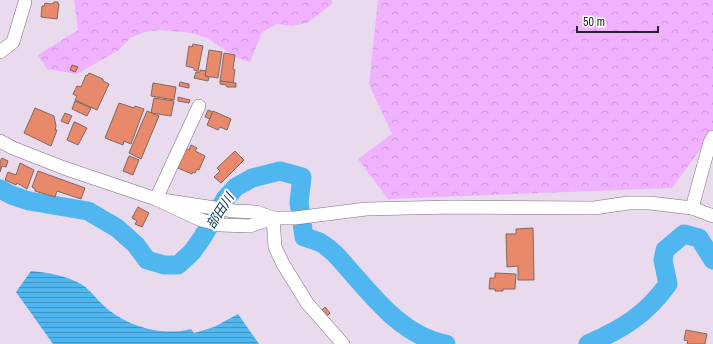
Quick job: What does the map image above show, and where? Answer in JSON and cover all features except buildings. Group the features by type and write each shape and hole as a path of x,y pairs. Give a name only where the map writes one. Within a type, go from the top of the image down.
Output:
{"street":[{"path":"0,52 13,42 26,2"},
{"path":"156,199 200,106"},
{"path":"692,208 710,142 713,137"},
{"path":"0,142 64,168 156,199 202,220 221,225 250,226 273,218 295,218 366,209 453,207 594,208 628,203 650,203 692,208 713,216"},
{"path":"156,199 234,211 256,212 273,218"},
{"path":"273,218 275,247 283,264 307,303 343,344"}],"green space":[{"path":"74,0 332,0 332,4 307,23 292,26 277,24 262,32 250,62 235,57 207,38 192,33 160,30 145,32 130,38 119,50 77,74 47,69 38,55 78,30"},
{"path":"378,0 713,0 713,132 672,188 388,199 358,159 392,134 369,84"}],"water":[{"path":"31,271 69,278 85,287 106,308 119,317 138,326 149,329 170,332 191,329 194,333 214,327 238,314 259,344 53,344 16,292"}],"waterway":[{"name":"部田川","path":"0,189 11,195 29,201 88,211 117,228 136,245 147,260 164,265 178,265 192,252 225,199 236,187 252,178 280,171 302,177 299,202 304,237 319,242 330,249 393,317 418,334 446,344"},
{"name":"部田川","path":"588,344 622,327 642,313 660,295 668,284 663,260 665,250 684,234 699,238 713,260"}]}
